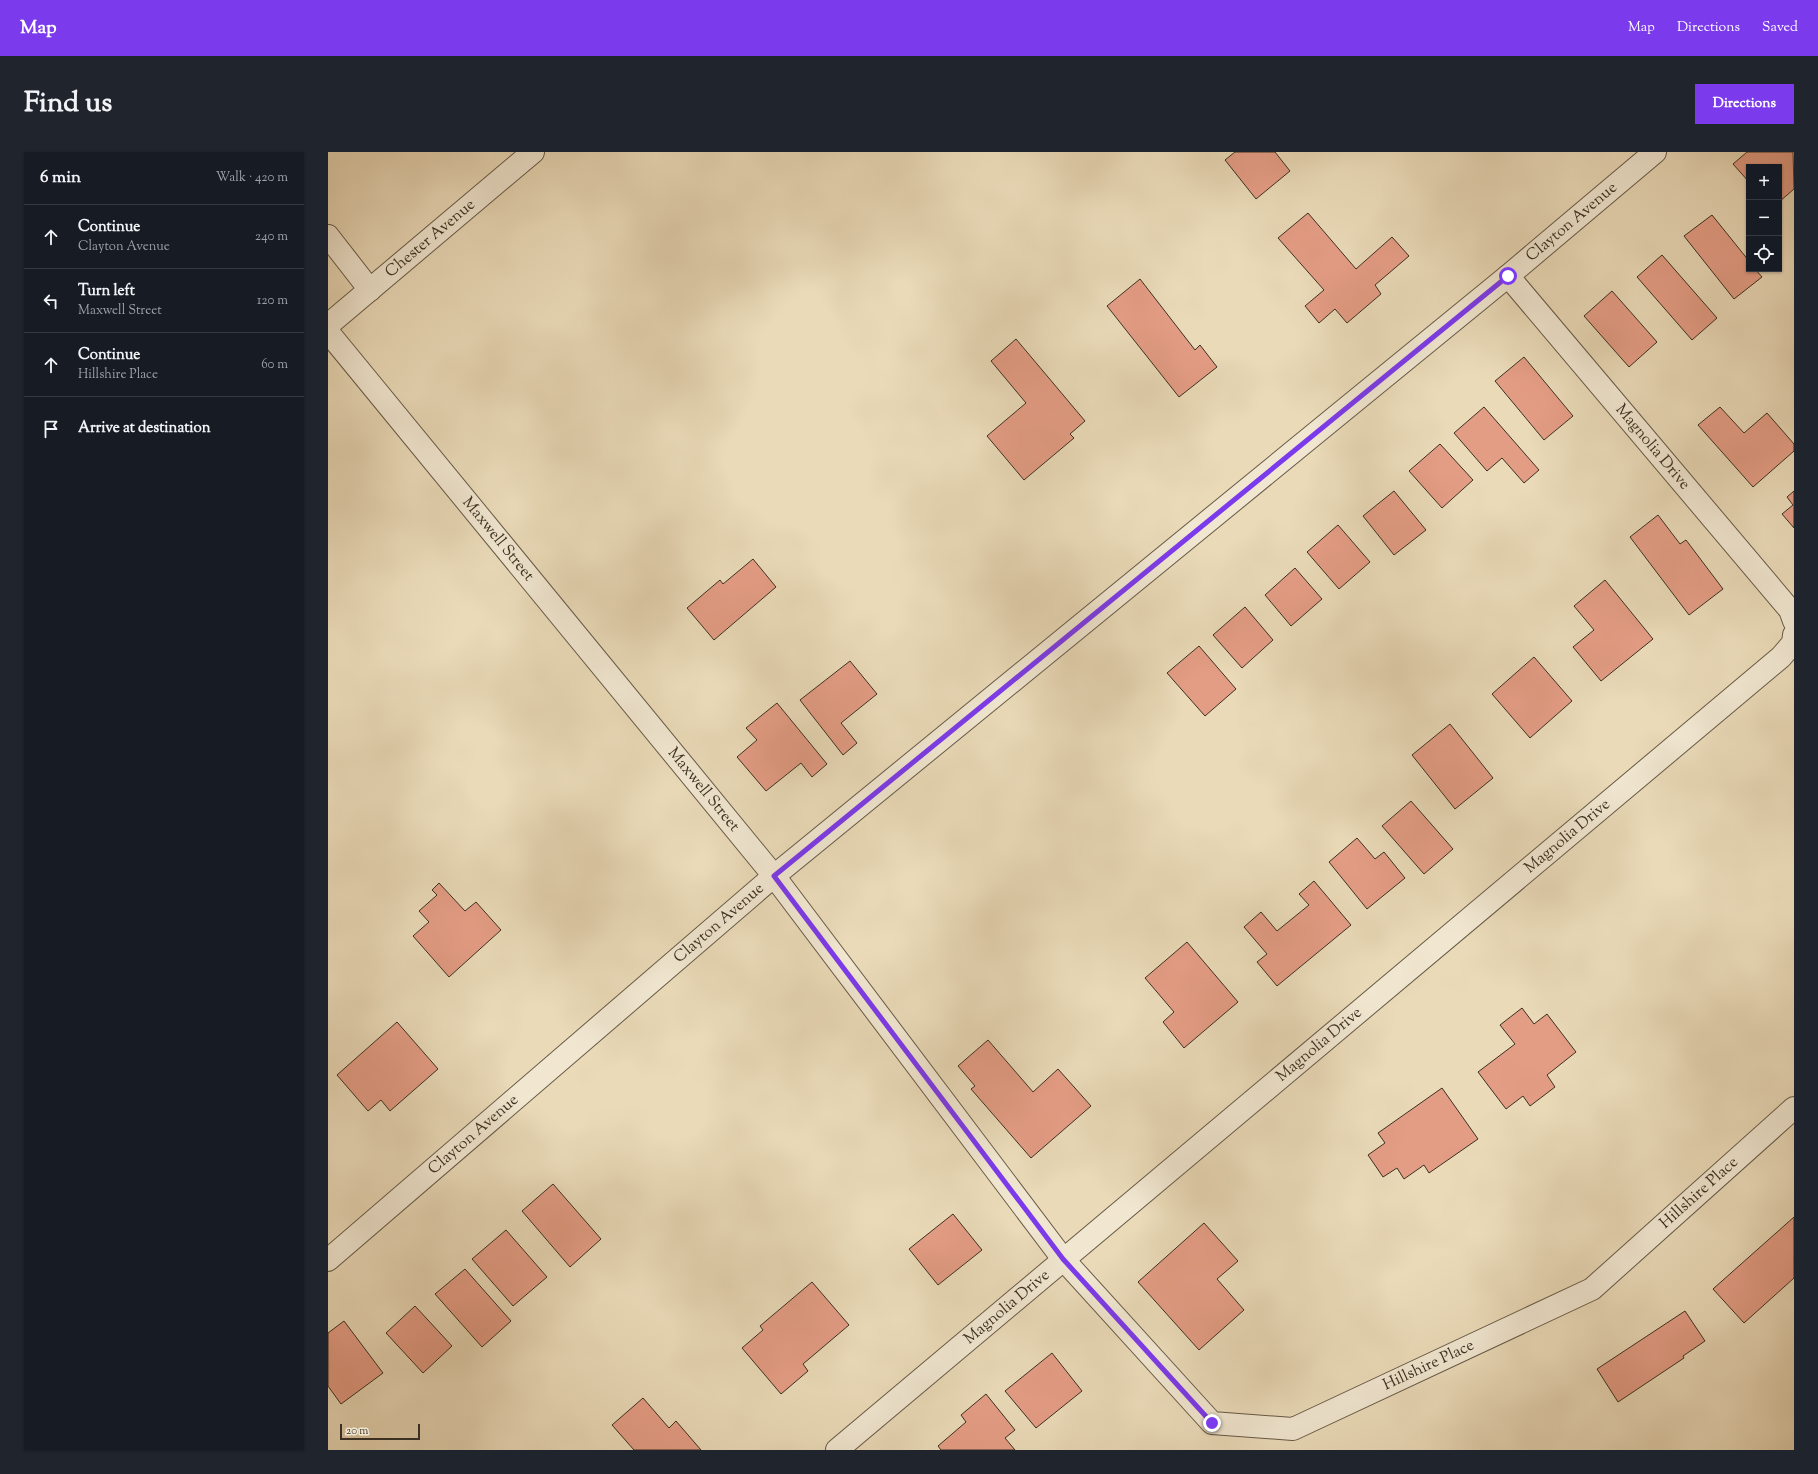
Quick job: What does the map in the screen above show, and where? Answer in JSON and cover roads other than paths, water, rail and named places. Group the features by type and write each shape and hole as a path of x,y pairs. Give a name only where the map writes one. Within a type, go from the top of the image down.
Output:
{"street":[{"name":"Chester Avenue","path":"328,325 533,152"},
{"name":"Clayton Avenue","path":"328,1260 774,876 1508,276 1655,152"},
{"path":"328,236 370,290"},
{"name":"Magnolia Drive","path":"1508,276 1790,610 1794,621"},
{"name":"Maxwell Street","path":"328,332 774,876 1063,1259"},
{"name":"Magnolia Drive","path":"837,1450 1781,657 1793,643 1794,635"},
{"name":"Hillshire Place","path":"1063,1259 1212,1423 1293,1429 1592,1289 1794,1108"}]}
